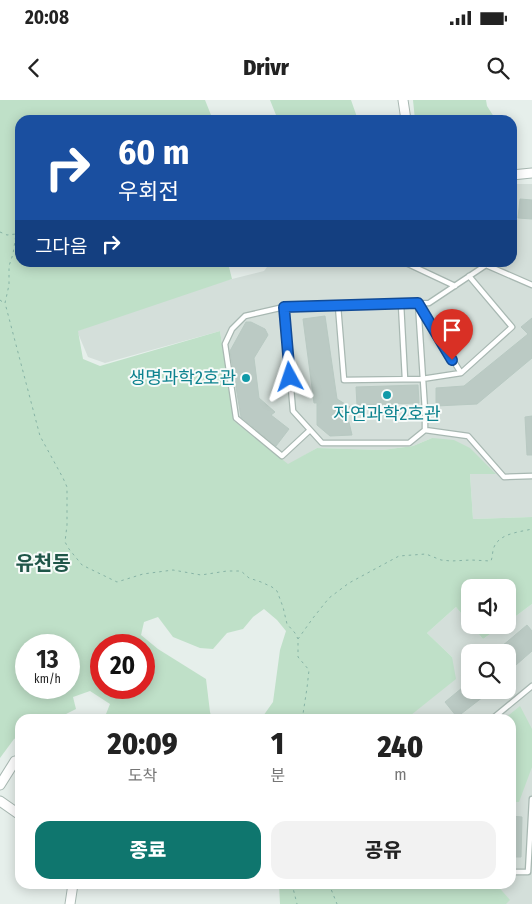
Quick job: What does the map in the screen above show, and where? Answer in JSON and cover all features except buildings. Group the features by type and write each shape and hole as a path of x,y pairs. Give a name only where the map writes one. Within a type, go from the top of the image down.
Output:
{"street":[{"path":"403,100 405,115"},
{"path":"517,174 532,173"},
{"path":"0,784 15,761"},
{"path":"0,801 15,812"},
{"path":"70,904 72,889"}],"lane":[{"path":"415,267 455,286"},
{"path":"310,430 282,456 236,418 225,344 232,329 245,316 284,307 429,303 483,267"},
{"path":"491,267 532,285"},
{"path":"338,306 344,380 422,379 461,374 512,327 469,276"},
{"path":"418,303 461,374"},
{"path":"418,303 425,430"},
{"path":"401,304 405,379"},
{"path":"284,307 293,411 322,444 409,443 425,430 468,436 504,477 532,476"},
{"path":"498,714 532,686"},
{"path":"516,872 528,872 532,799"}],"path":[{"path":"0,232 7,235 15,234"},
{"path":"15,241 9,266 9,285 4,303 40,436 67,488 65,542 68,549 82,566 117,582 143,574 173,570 201,575 241,571 248,578 272,587 277,592 287,624 298,639 298,657 309,670 303,714"},
{"path":"0,300 4,303"},
{"path":"298,639 335,593 399,556 426,554 441,560 491,561 494,549 499,541 517,532 532,529"},
{"path":"294,889 297,904"},
{"path":"331,889 337,904"}],"shaded area":[{"path":"517,184 532,184 532,517 473,519 470,474 495,474 432,438 413,446 382,450 317,448 288,465 234,421 220,331 105,363 88,357 77,331 192,289 264,271 267,267 517,267"},
{"path":"532,604 532,904 412,904 415,889 516,889 516,714 409,714 452,657 427,633 456,607 461,613 461,634 479,634 483,639 490,634 516,634 516,616"}],"green space":[{"path":"0,100 205,100 211,115 15,115 15,267 229,267 232,279 78,331 83,359 100,366 220,331 234,421 288,464 317,448 382,450 413,446 432,438 454,440 470,448 496,474 470,474 473,519 532,517 532,604 516,616 516,579 461,579 461,613 456,607 427,633 452,657 456,679 412,714 265,714 273,702 280,650 286,631 264,609 253,617 243,629 227,633 213,649 200,648 173,637 158,617 144,622 141,634 90,634 90,691 80,695 80,634 15,634 15,699 74,699 76,709 66,714 15,714 15,738 0,758"},
{"path":"270,100 351,100 356,115 276,115"},
{"path":"413,100 486,100 487,106 493,115 414,115"},
{"path":"479,634 490,634 483,639"},
{"path":"155,647 206,679 211,714 106,714 110,704 102,699 155,699"},
{"path":"520,706 532,729 532,767 519,802 516,802 516,714 510,714"},
{"path":"279,889 500,889 510,900 506,904 280,904"}],"place":[{"name":"생명과학2호관","path":"246,378"},
{"name":"자연과학2호관","path":"387,395"}],"district":[{"name":"유천동","path":"43,563"}],"route":[{"path":"290,377 284,307 418,303 452,360"}]}
